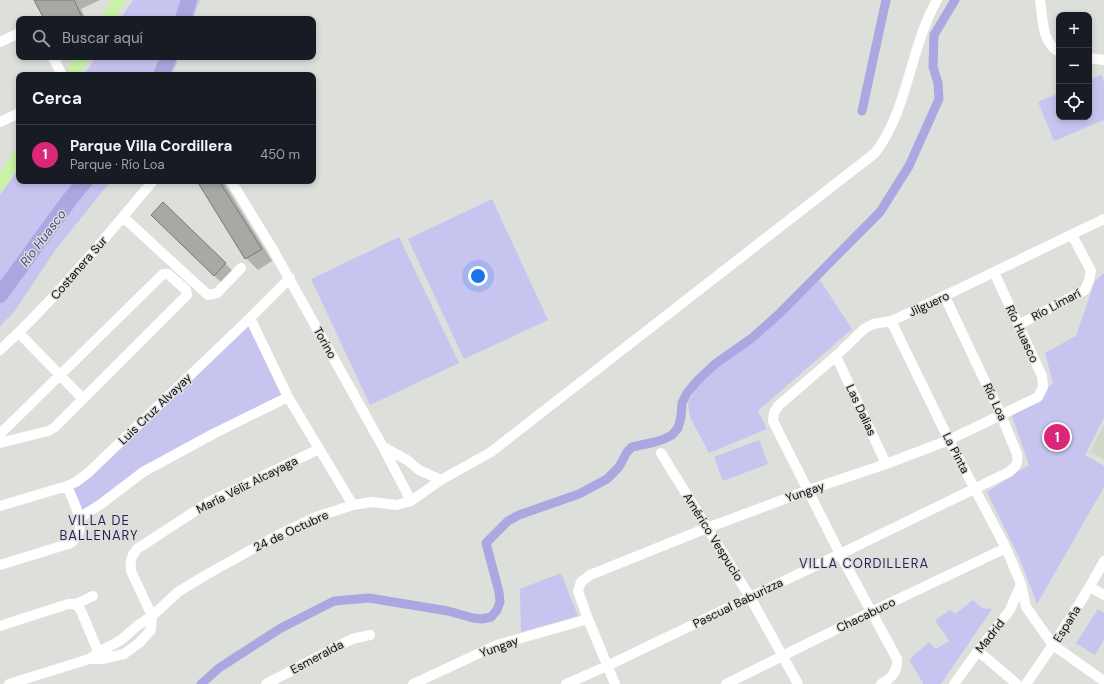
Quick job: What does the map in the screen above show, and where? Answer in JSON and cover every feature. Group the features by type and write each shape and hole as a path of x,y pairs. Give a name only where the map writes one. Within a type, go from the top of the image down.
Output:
{"main road":[{"path":"109,16 119,0"},
{"path":"73,72 81,60"},
{"path":"0,184 16,160"}],"street":[{"name":"24 de Octubre","path":"9,684 100,655 152,616 178,592 276,536 316,517 353,505 372,502 397,505 411,501 442,480 491,452 875,153 888,133 898,111 926,21 937,0"},
{"path":"1040,0 1046,37 1050,45 1056,50"},
{"path":"0,42 16,34"},
{"path":"1092,58 1104,60"},
{"path":"54,60 60,72"},
{"path":"0,122 16,114"},
{"name":"Costanera Sur","path":"0,350 61,288 150,184"},
{"name":"Torino","path":"233,184 290,278 411,501"},
{"path":"123,217 208,295 217,293 241,268"},
{"name":"Jilguero","path":"809,490 774,421 774,413 778,406 836,356 864,329 873,324 891,321 945,297 1104,219"},
{"name":"Río Limarí","path":"1018,325 1085,290 1090,280 1091,271 1072,235"},
{"name":"Río Huasco","path":"994,272 1042,376 1043,387 1038,397"},
{"path":"0,434 164,274 168,274 186,290 187,296 55,427 48,431 0,443"},
{"name":"Luis Cruz Alvayay","path":"0,506 67,486 76,482 89,472 290,278"},
{"name":"Río Loa","path":"945,297 1001,415 1018,460 1015,467 1009,472 974,489"},
{"path":"250,318 288,397 353,505"},
{"name":"La Pinta","path":"891,321 949,440 1006,548 1021,584 1026,607 1053,645 1101,679"},
{"path":"18,333 83,399"},
{"name":"Las Dalias","path":"836,356 886,464"},
{"path":"79,518 101,504 143,472 213,434 288,397"},
{"name":"Yungay","path":"413,684 432,680 497,645 588,619 578,591 581,582 590,575 707,528 949,440 1038,397"},
{"path":"383,447 407,460 419,470 442,480"},
{"name":"María Véliz Alcayaga","path":"152,616 131,571 130,563 132,555 137,549 209,502 318,449"},
{"name":"Américo Vespucio","path":"661,453 750,597 784,656 798,684"},
{"path":"0,565 68,544 75,539 80,529 79,518 67,486"},
{"name":"Pascual Baburizza","path":"566,684 607,666 974,489"},
{"path":"809,490 840,554 896,659 897,665 894,672 884,682"},
{"name":"Chacabuco","path":"726,684 871,612 1006,548"},
{"name":"España","path":"1026,684 1090,587 1104,561"},
{"name":"Madrid","path":"954,684 1010,610 1021,584"},
{"path":"1090,587 1104,595"},
{"path":"0,626 68,604 76,604 93,596"},
{"path":"76,604 81,611 100,655"},
{"name":"24 de Octubre","path":"100,655 124,654 139,643 151,630 152,616"},
{"path":"588,619 615,684"},
{"name":"Esmeralda","path":"266,684 352,639 370,635"},
{"path":"978,651 1017,684"}],"shaded area":[{"path":"133,0 200,0 194,16 122,16"},
{"path":"94,60 178,60 173,72 86,72"},
{"path":"1101,75 1104,82 1104,120 1054,141 1038,102 1056,94 1056,120 1092,120 1092,79"},
{"path":"16,172 16,184 109,184 56,249 14,312 0,326 0,195"},
{"path":"492,199 548,320 464,359 408,239"},
{"path":"399,237 459,363 370,405 311,279"},
{"path":"1104,273 1104,418 1085,455 1104,466 1104,487 1037,604 1019,557 987,492 1029,465 1012,416 1038,397 1053,383 1045,353 1076,336 1095,281"},
{"path":"820,280 852,329 758,411 767,429 709,453 690,417 688,402 707,371"},
{"path":"250,320 286,397 213,432 80,515 69,487"},
{"path":"1104,425 1104,459 1090,452"},
{"path":"759,440 768,464 723,481 714,457"},
{"path":"561,573 578,616 521,632 520,589"},
{"path":"973,600 982,608 992,609 941,684 923,684 909,660 929,642 936,649 949,641 935,620 950,610 955,614"},
{"path":"1098,609 1104,613 1104,640 1095,655 1076,643"}],"building":[{"path":"34,0 74,0 82,16 42,16"},
{"path":"199,184 221,184 262,249 245,259"},
{"path":"163,202 226,263 214,276 151,215"}],"waterway":[{"name":"Río Huasco","path":"184,16 189,0"},
{"path":"862,111 886,0"},
{"path":"201,684 219,668 281,628 334,601 369,598 448,611 473,618 482,619 491,617 497,610 500,602 499,592 486,543 508,521 519,515 579,494 607,479 619,467 627,452 632,447 655,442 672,435 678,428 681,417 682,403 687,393 697,381 715,364 752,338 780,313 880,212 909,166 939,99 938,83 933,67 934,35 955,0"},
{"name":"Río Huasco","path":"162,72 168,60"},
{"name":"Río Huasco","path":"0,295 82,184"}],"place":[{"name":"Parque Villa Cordillera","path":"1057,437"}],"district":[{"name":"VILLA DE BALLENARY","path":"99,528"},
{"name":"VILLA CORDILLERA","path":"864,563"}]}
